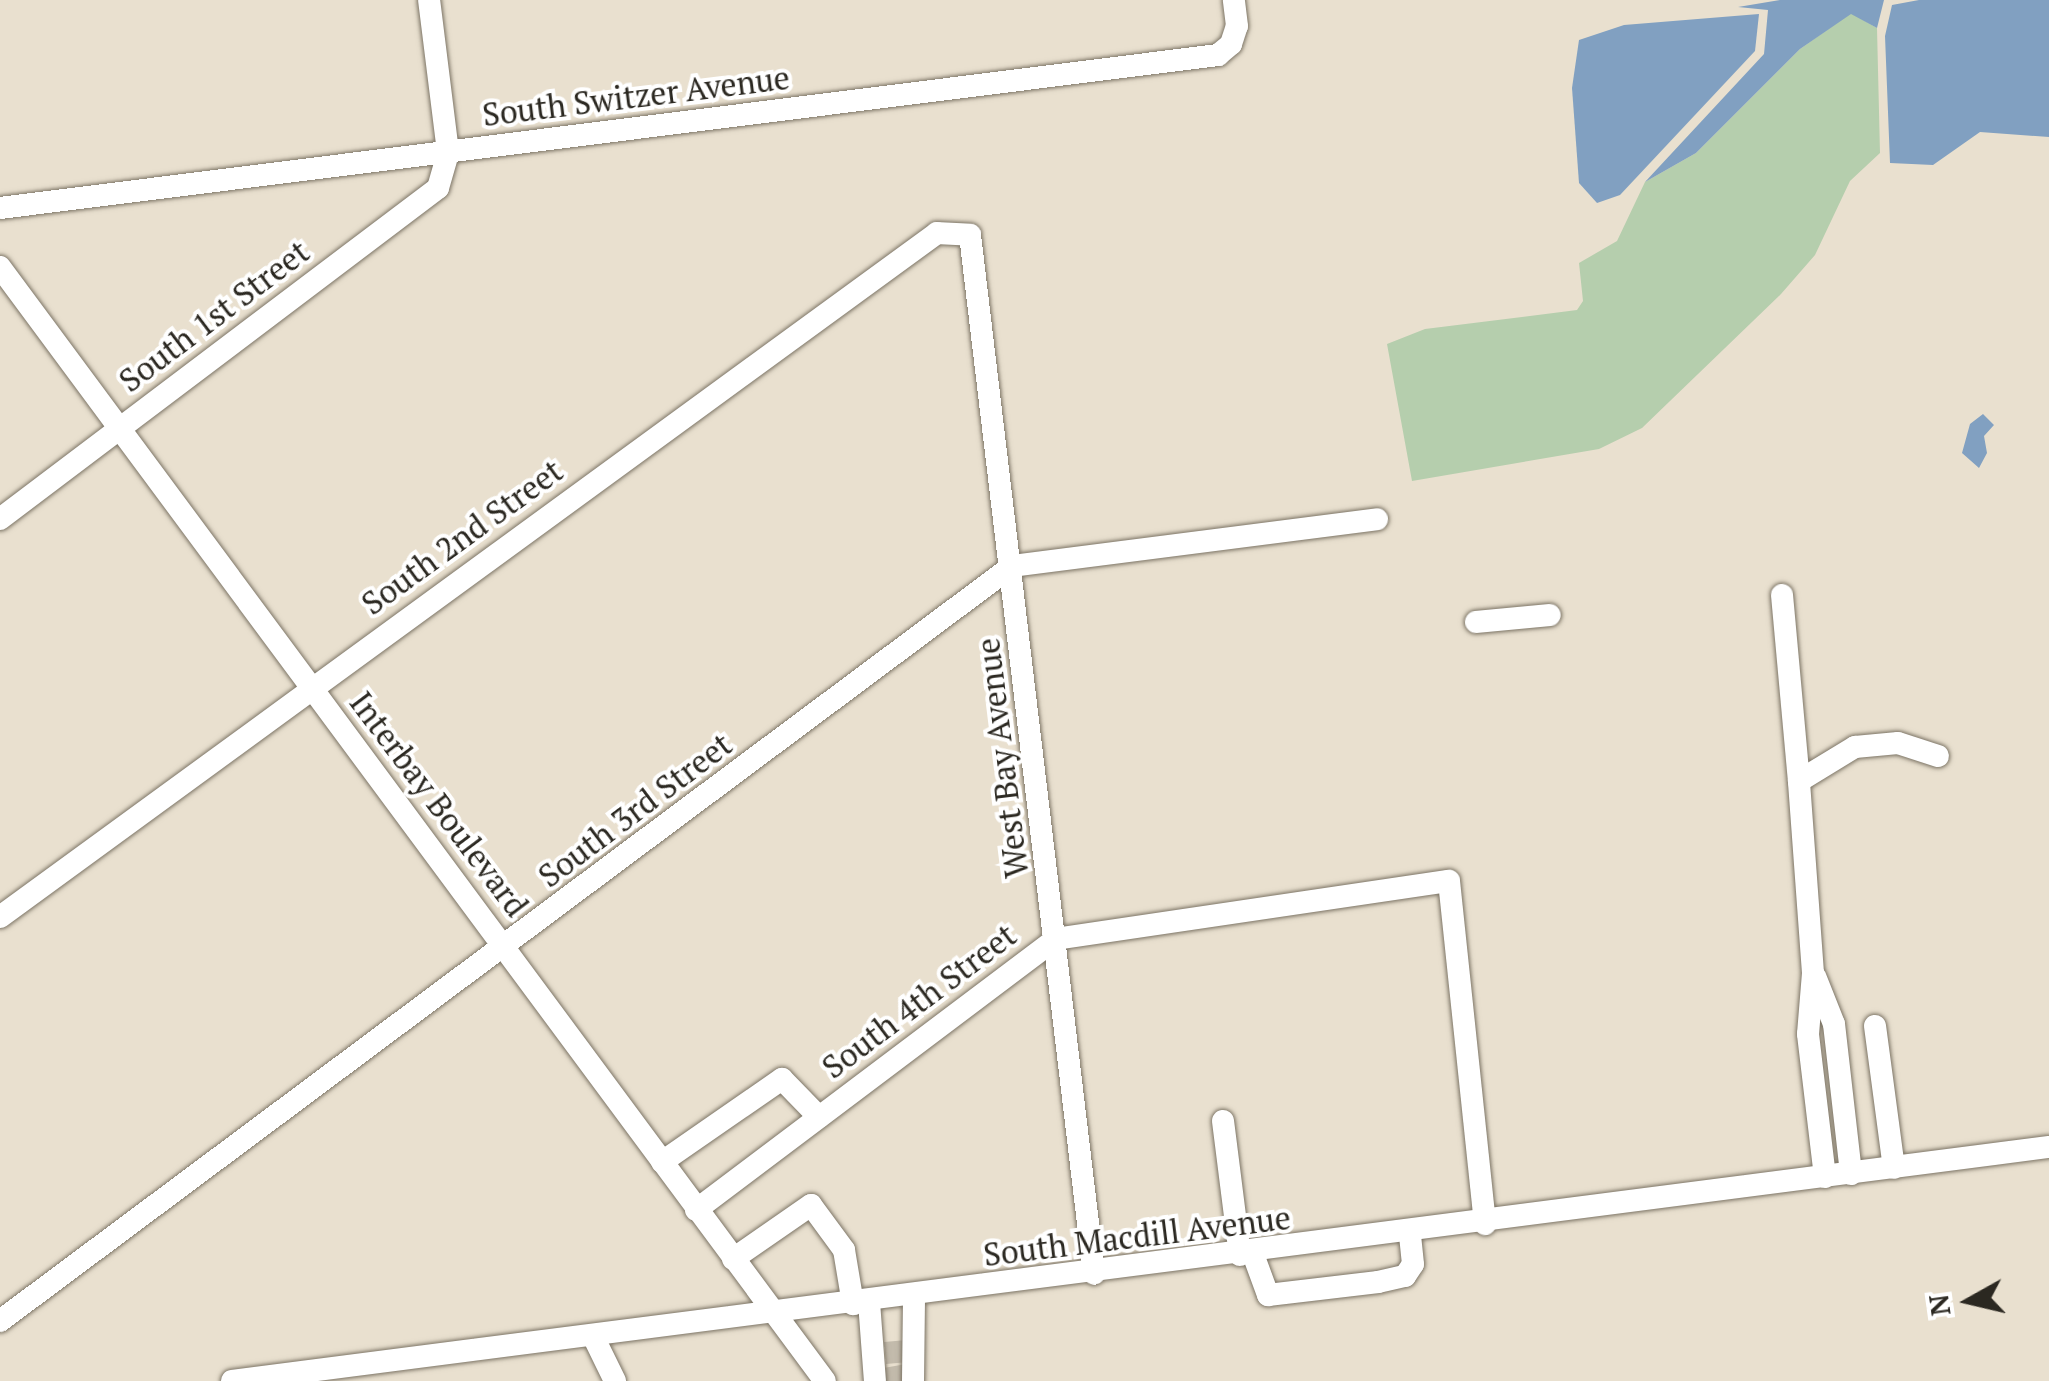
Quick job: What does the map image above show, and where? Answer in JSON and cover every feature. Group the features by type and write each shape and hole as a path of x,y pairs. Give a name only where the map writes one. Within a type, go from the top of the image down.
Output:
{"street":[{"path":"430,0 448,152"},
{"name":"South Switzer Avenue","path":"0,208 1218,55 1231,44 1236,26 1234,0"},
{"name":"South 1st Street","path":"0,518 438,188 448,152"},
{"name":"South 2nd Street","path":"0,917 937,233 970,235"},
{"name":"West Bay Avenue","path":"970,235 1094,1274"},
{"name":"Interbay Boulevard","path":"0,267 824,1381"},
{"name":"South 3rd Street","path":"0,1321 506,948 1012,566 1377,519"},
{"path":"1782,595 1813,972 1808,1034 1825,1178"},
{"path":"1490,626 1550,615"},
{"path":"1798,780 1856,747 1898,742 1938,756"},
{"name":"South 4th Street","path":"696,1210 1055,939 1449,881 1485,1224"},
{"path":"1813,972 1834,1024 1851,1174"},
{"path":"1875,1026 1894,1168"},
{"path":"662,1162 782,1079 819,1117"},
{"path":"1222,1121 1246,1254 1268,1295 1405,1276 1413,1264 1410,1233"},
{"name":"South Macdill Avenue","path":"232,1381 403,1370 593,1336 774,1314 864,1311 914,1296 2049,1147"},
{"path":"734,1259 811,1205 844,1250 864,1311 895,1368"},
{"path":"895,1368 915,1325 914,1296"},
{"path":"864,1311 915,1325"},
{"path":"593,1336 615,1381"}],"green space":[{"path":"1851,13 1877,28 1880,153 1850,181 1815,255 1781,294 1642,428 1599,449 1412,481 1387,344 1425,329 1577,310 1583,301 1579,263 1617,241 1645,182 1696,153 1800,49"}],"water":[{"path":"1780,0 1884,0 1877,28 1851,14 1800,49 1696,153 1645,182 1764,54 1768,10 1738,7"},
{"path":"1919,0 2049,0 2049,137 1980,132 1933,165 1890,163 1885,36 1892,5"},
{"path":"1759,14 1755,51 1620,195 1597,203 1579,183 1572,88 1579,40 1624,25"},
{"path":"1983,414 1994,425 1984,436 1987,453 1979,468 1962,453 1970,424"}],"tunnel":[{"path":"885,1353 908,1351"},
{"path":"884,1379 907,1375"}]}
